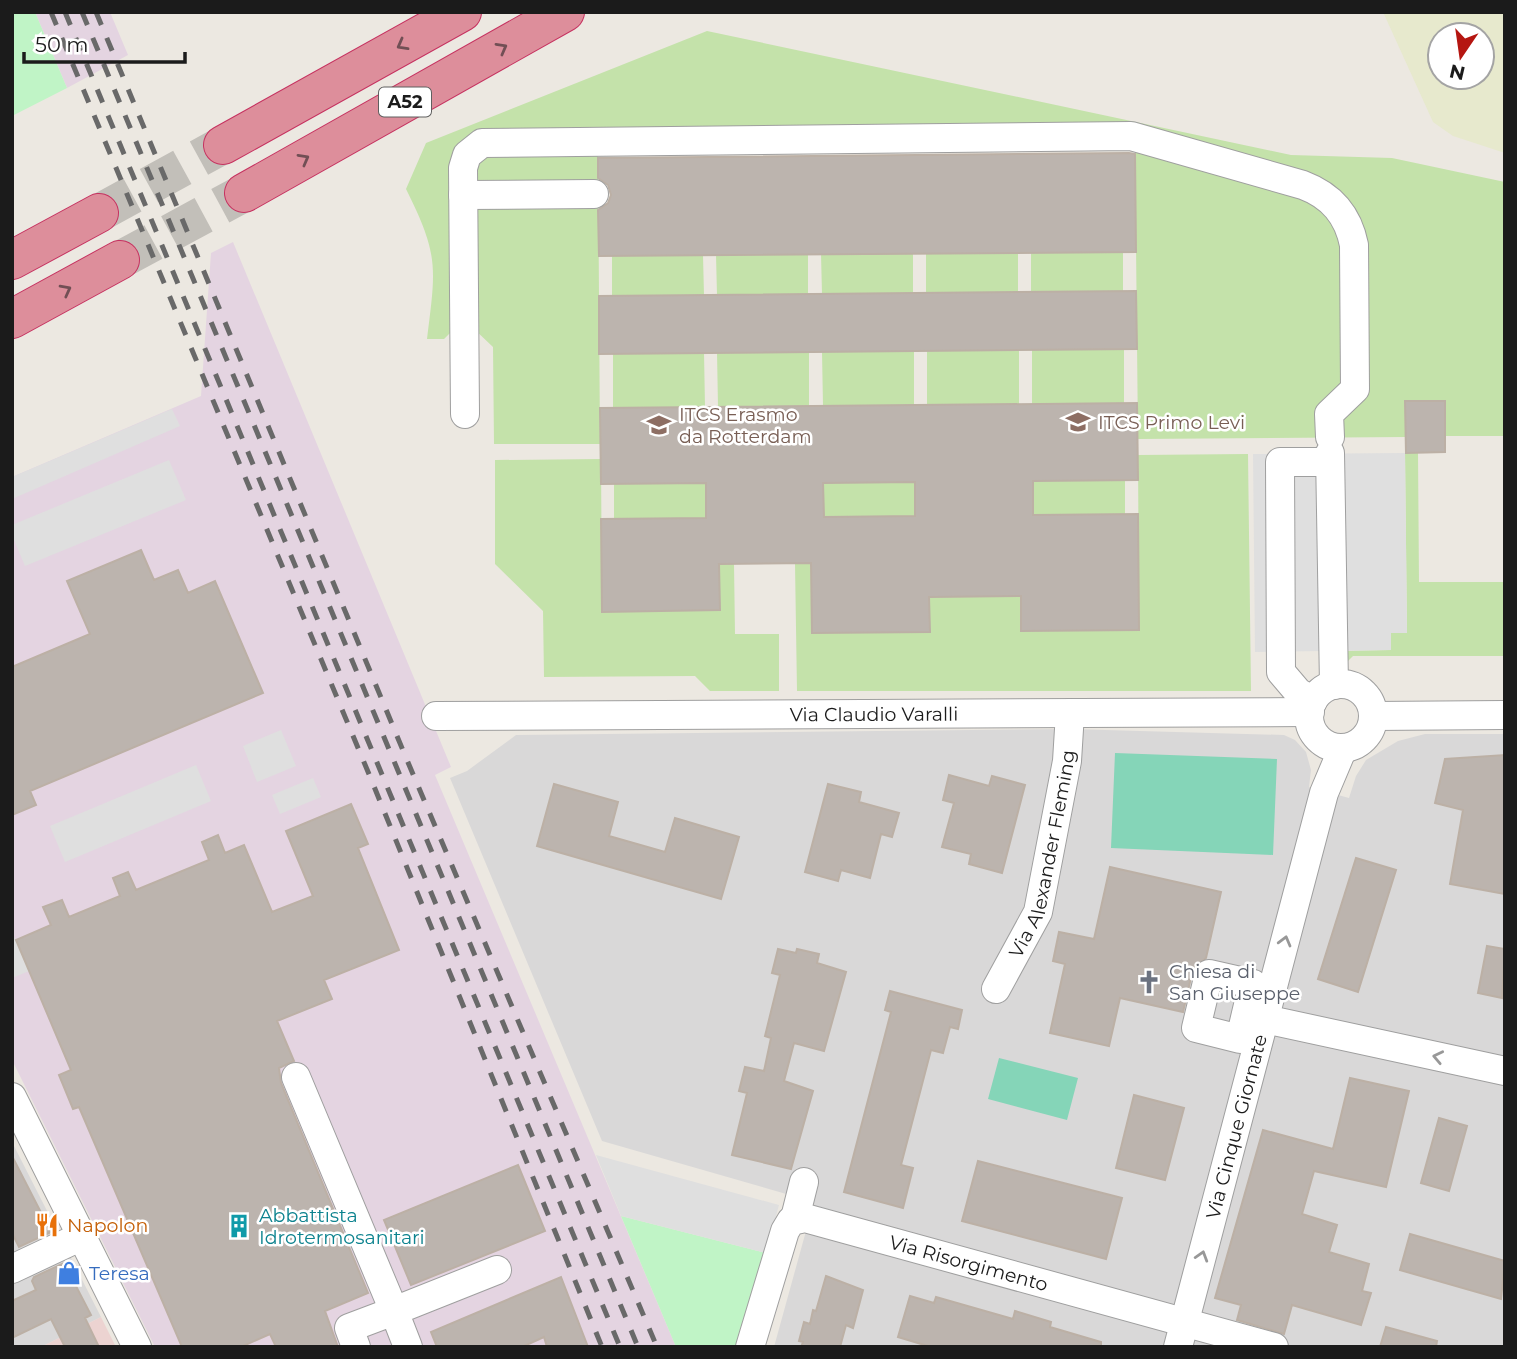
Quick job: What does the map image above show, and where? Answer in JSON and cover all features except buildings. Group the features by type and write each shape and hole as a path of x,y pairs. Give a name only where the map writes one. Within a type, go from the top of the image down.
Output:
{"highway":[{"name":"A52","path":"223,145 462,12"},
{"name":"A52","path":"244,193 565,12"},
{"path":"12,260 99,212"},
{"path":"12,319 120,260"}],"street":[{"path":"465,414 464,161 476,146 489,141 1142,137 1314,189 1332,202 1346,220 1354,245 1355,389 1329,414 1330,451 1319,699 1315,733 1322,741 1343,748 1364,738 1373,716 1372,707 1362,691 1347,685 1319,699 1298,692 1282,672 1280,462 1330,451"},
{"path":"463,195 594,194"},
{"name":"Via Claudio Varalli","path":"436,716 1070,713 1319,699"},
{"name":"Via Alexander Fleming","path":"996,989 1038,912 1067,761 1070,713"},
{"path":"1373,716 1505,715"},
{"name":"Via Cinque Giornate","path":"1181,1334 1324,793 1343,748"},
{"path":"1265,1018 1505,1071"},
{"path":"296,1077 408,1347"},
{"path":"12,1097 137,1347"},
{"path":"750,1347 783,1235 787,1226 796,1218 804,1182"},
{"name":"Via Risorgimento","path":"796,1218 820,1221 1181,1334 1274,1347"},
{"path":"12,1269 82,1236"},
{"path":"356,1347 349,1328 497,1270"}],"shaded area":[{"path":"35,12 110,12 128,55 67,88"},
{"path":"233,242 451,767 435,775 676,1347 155,1347 12,1060 12,477 201,396 211,253"},
{"path":"172,409 180,426 12,499 12,477"},
{"path":"1405,453 1407,633 1391,633 1391,650 1255,652 1253,454"},
{"path":"169,460 186,500 25,566 12,535 12,525"},
{"path":"1070,729 1284,735 1295,740 1306,752 1311,770 1309,787 1349,798 1356,776 1366,760 1398,741 1425,734 1505,734 1505,1347 774,1347 814,1202 602,1141 450,778 467,771 516,735"},
{"path":"281,730 296,766 257,782 243,746"},
{"path":"196,765 211,801 65,862 50,826"},
{"path":"313,778 321,797 280,814 272,795"},
{"path":"12,932 29,971 12,978"},
{"path":"13,1144 101,1317 41,1347 12,1347"},
{"path":"596,1155 779,1205 766,1253 621,1216"},
{"path":"101,1317 116,1347 41,1347"}],"green space":[{"path":"12,12 35,12 67,88 12,116"},
{"path":"1383,12 1505,12 1505,153 1453,136 1433,122"},
{"path":"707,31 1291,155 1392,158 1505,182 1505,436 1445,436 1445,401 1406,401 1406,437 1138,439 1135,146 598,150 600,444 494,444 493,347 472,327 456,327 444,339 427,339 433,277 430,246 406,189 426,143"},
{"path":"1123,252 1123,291 1031,292 1031,253"},
{"path":"926,253 1018,253 1018,292 926,293"},
{"path":"808,254 808,294 717,295 716,255"},
{"path":"821,254 913,254 913,293 822,294"},
{"path":"703,255 704,295 612,296 612,256"},
{"path":"1124,349 1124,404 1032,404 1032,350"},
{"path":"1019,350 1019,404 927,405 927,351"},
{"path":"809,351 809,406 718,407 717,352"},
{"path":"914,351 914,405 823,406 822,352"},
{"path":"704,352 705,407 613,408 613,353"},
{"path":"1405,453 1418,453 1419,582 1505,582 1505,656 1353,656 1345,664 1340,651 1391,650 1391,633 1407,633"},
{"path":"1248,454 1251,691 797,691 795,564 811,563 812,633 929,632 929,597 1021,596 1022,631 1139,630 1138,455"},
{"path":"601,459 602,611 719,610 719,564 734,564 735,634 779,634 779,691 710,691 695,676 544,677 543,611 495,564 495,460"},
{"path":"1033,473 1048,481 1125,480 1125,515 1033,515"},
{"path":"705,476 706,518 614,519 614,484 690,484"},
{"path":"915,482 915,516 824,517 823,483"},
{"path":"1115,753 1277,759 1273,855 1111,848"},
{"path":"999,1058 1078,1078 1067,1120 988,1099"},
{"path":"621,1216 766,1253 739,1347 676,1347"}],"tunnel":[{"path":"99,213 223,145"},
{"path":"120,260 244,193"}],"railway":[{"path":"51,12 371,779 602,1347"},
{"path":"65,12 620,1347"},
{"path":"82,12 638,1347"},
{"path":"96,12 407,760 657,1347"}],"place":[{"name":"ITCS Primo Levi","path":"1078,422"},
{"name":"ITCS Erasmo da Rotterdam","path":"659,425"},
{"name":"Chiesa di San Giuseppe","path":"1149,982"},
{"name":"Napolon","path":"47,1225"},
{"name":"Abbattista Idrotermosanitari","path":"239,1226"},
{"name":"Teresa","path":"69,1273"}]}
